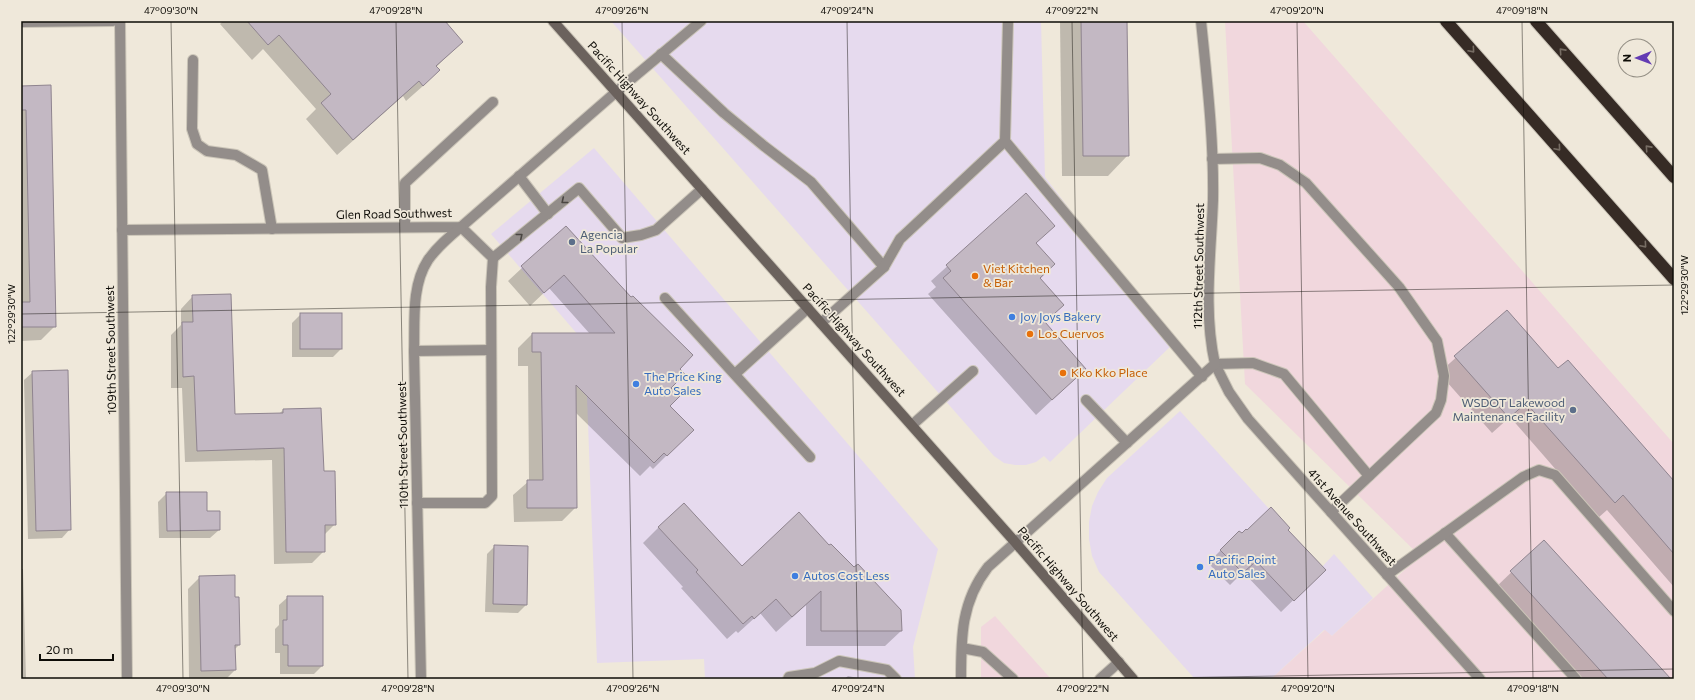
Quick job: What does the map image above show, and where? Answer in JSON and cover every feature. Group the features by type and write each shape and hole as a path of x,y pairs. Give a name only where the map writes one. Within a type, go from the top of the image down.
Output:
{"highway":[{"path":"1446,21 1674,279"},
{"path":"1536,21 1674,178"}],"main road":[{"name":"Pacific Highway Southwest","path":"553,21 912,425 1133,679"}],"street":[{"path":"21,22 113,21"},
{"name":"109th Street Southwest","path":"120,21 127,679"},
{"name":"Glen Road Southwest","path":"122,230 461,227 616,92 701,21"},
{"path":"1008,21 1005,141 1202,377"},
{"name":"112th Street Southwest","path":"1201,21 1208,95 1213,200 1208,313 1211,343 1216,364"},
{"path":"662,54 724,113 811,182 884,267"},
{"path":"193,60 192,129 197,144 207,151 236,155 262,170 272,229"},
{"path":"405,227 405,183 493,102"},
{"path":"821,323 884,267 900,239 1005,141"},
{"path":"1212,159 1260,158 1280,164 1306,183 1399,286 1437,341 1444,376 1441,400 1436,413 1331,512"},
{"path":"519,176 548,214"},
{"path":"417,503 485,503 492,496 490,287 493,258 579,188 622,238 641,235 656,230 702,189"},
{"path":"461,227 493,258"},
{"name":"110th Street Southwest","path":"421,679 414,351 415,307 421,275 432,255 461,227"},
{"path":"665,298 810,457"},
{"path":"735,374 808,308"},
{"path":"414,351 491,350"},
{"path":"961,679 965,620 973,591 978,581 994,561 1216,364 1253,363 1284,374 1369,476"},
{"name":"41st Avenue Southwest","path":"1216,364 1229,392 1248,418 1480,679"},
{"path":"912,425 973,371"},
{"path":"1086,400 1126,443"},
{"path":"1386,575 1523,477 1540,470 1554,475 1674,611"},
{"path":"1444,533 1576,679"},
{"path":"962,648 983,652 1013,679"},
{"path":"788,679 815,673 839,661 887,670 896,679"},
{"path":"1100,679 1119,662"}],"shaded area":[{"path":"611,21 1041,21 1045,177 1173,344 1050,462 1044,456 1036,462 1026,465 1004,463 994,456"},
{"path":"1225,21 1303,21 1674,444 1674,679 1271,679 1325,630 1332,636 1420,556 1245,384"},
{"path":"594,148 938,549 913,647 915,679 705,679 704,659 597,663 585,343 491,234"},
{"path":"1180,411 1322,567 1334,554 1373,598 1332,636 1324,630 1271,679 1195,679 1099,572 1092,556 1089,539 1089,522 1092,506 1098,492 1107,478"},
{"path":"995,616 1051,679 981,679 981,627"}],"building":[{"path":"247,21 445,21 463,42 436,66 440,70 423,86 419,81 353,140 321,103 331,94 279,35 268,45"},
{"path":"1081,21 1127,21 1129,156 1083,156"},
{"path":"51,85 56,327 21,327 21,302 30,302 26,110 21,110 21,86"},
{"path":"1026,193 1055,226 1036,243 1055,264 1040,278 1064,305 1045,322 1086,369 1052,400 943,278 951,271 946,265"},
{"path":"566,226 631,297 633,296 693,355 680,369 685,374 671,388 680,396 670,406 694,430 667,456 664,453 654,463 576,385 577,508 527,508 527,480 543,480 541,352 532,352 532,333 615,333 564,275 544,293 521,266"},
{"path":"231,294 235,414 283,413 283,409 321,408 324,471 335,471 336,525 325,525 325,552 286,552 284,448 197,451 194,376 183,377 182,322 193,322 192,295"},
{"name":"WSDOT Lakewood Maintenance Facility","path":"1507,310 1558,368 1568,360 1674,481 1674,554 1623,495 1615,503 1526,403 1509,418 1454,356"},
{"path":"300,313 342,313 342,349 300,349"},
{"path":"68,370 71,530 36,531 32,371"},
{"path":"166,492 207,492 207,511 220,511 220,530 167,531"},
{"path":"684,503 742,566 799,512 829,545 831,544 854,567 858,564 901,610 902,631 821,631 821,591 792,617 776,599 754,619 752,616 743,624 696,572 698,570 658,527"},
{"path":"1271,507 1290,528 1288,530 1326,570 1294,601 1256,561 1243,573 1220,550 1239,531 1242,533 1246,529 1247,530"},
{"path":"1544,540 1671,679 1608,679 1510,571"},
{"path":"494,545 528,546 527,605 493,604"},
{"path":"235,575 235,597 239,597 240,645 235,645 236,670 201,671 199,576"},
{"path":"287,596 323,596 323,666 288,666 288,645 283,645 283,620 287,620"}],"place":[{"name":"Agencia La Popular","path":"572,242"},
{"name":"Viet Kitchen & Bar","path":"975,276"},
{"name":"Joy Joys Bakery","path":"1012,317"},
{"name":"Los Cuervos","path":"1030,334"},
{"name":"Kko Kko Place","path":"1063,373"},
{"name":"The Price King Auto Sales","path":"636,384"},
{"name":"WSDOT Lakewood Maintenance Facility","path":"1573,410"},
{"name":"Pacific Point Auto Sales","path":"1200,567"},
{"name":"Autos Cost Less","path":"795,576"}]}
